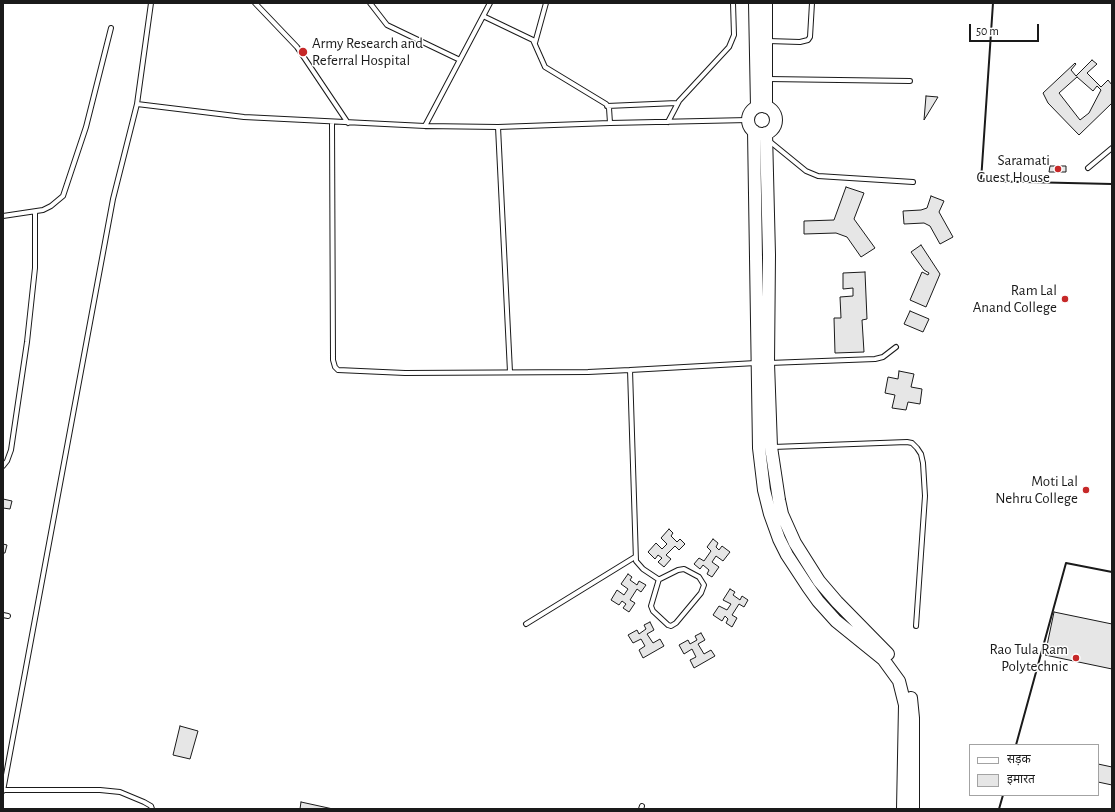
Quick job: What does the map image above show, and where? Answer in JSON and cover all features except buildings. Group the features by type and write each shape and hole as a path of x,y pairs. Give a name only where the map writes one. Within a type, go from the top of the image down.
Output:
{"main road":[{"path":"755,3 761,107"},
{"path":"761,107 766,79 766,3"},
{"path":"763,363 769,255 766,136 773,128 776,120 773,112 761,107 750,112 748,125 754,131 766,136"},
{"path":"754,131 763,363 765,447 764,490 770,514 787,555 808,587 836,621 875,652 889,660 899,681 905,704 912,809"},
{"path":"903,809 908,752"}],"lane":[{"path":"151,3 136,104 113,199 3,790 100,790 120,792 144,802 151,806 152,809"},
{"path":"255,3 297,47 348,123"},
{"path":"370,3 387,25 460,60"},
{"path":"425,126 490,3"},
{"path":"534,42 546,3"},
{"path":"668,122 677,103 729,48 734,35 733,3"},
{"path":"766,41 800,42 808,40 810,37 812,3"},
{"path":"483,16 527,37 534,42 546,69 607,106 677,103"},
{"path":"3,216 35,212 51,206 63,196 86,127 111,28"},
{"path":"766,79 910,81"},
{"path":"136,104 244,117 425,126 498,127 748,120"},
{"path":"607,106 610,123"},
{"path":"332,122 333,360 335,367 338,370 405,373 588,372 875,359 883,358 896,347"},
{"path":"498,127 510,372"},
{"path":"766,136 806,171 818,176 913,182"},
{"path":"1088,168 1112,148"},
{"path":"3,466 7,462 11,450 27,342 35,268 35,212"},
{"path":"630,370 635,558 638,565 659,579"},
{"path":"765,447 907,442 912,443 918,448 923,463 925,496 916,626"},
{"path":"526,624 635,558"},
{"path":"684,569 699,577 704,585 701,593 676,623 671,626 653,611 651,606 659,579 678,570 684,569"}],"wall":[{"path":"993,3 981,181 1112,184"},
{"path":"1016,744 1066,563 1112,572"},
{"path":"999,809 1003,796"}],"place":[{"name":"Army Research and Referral Hospital","path":"303,52"},
{"name":"Saramati Guest House","path":"1058,169"},
{"name":"Ram Lal Anand College","path":"1065,299"},
{"name":"Moti Lal Nehru College","path":"1086,490"},
{"name":"Rao Tula Ram Polytechnic","path":"1076,658"}]}
